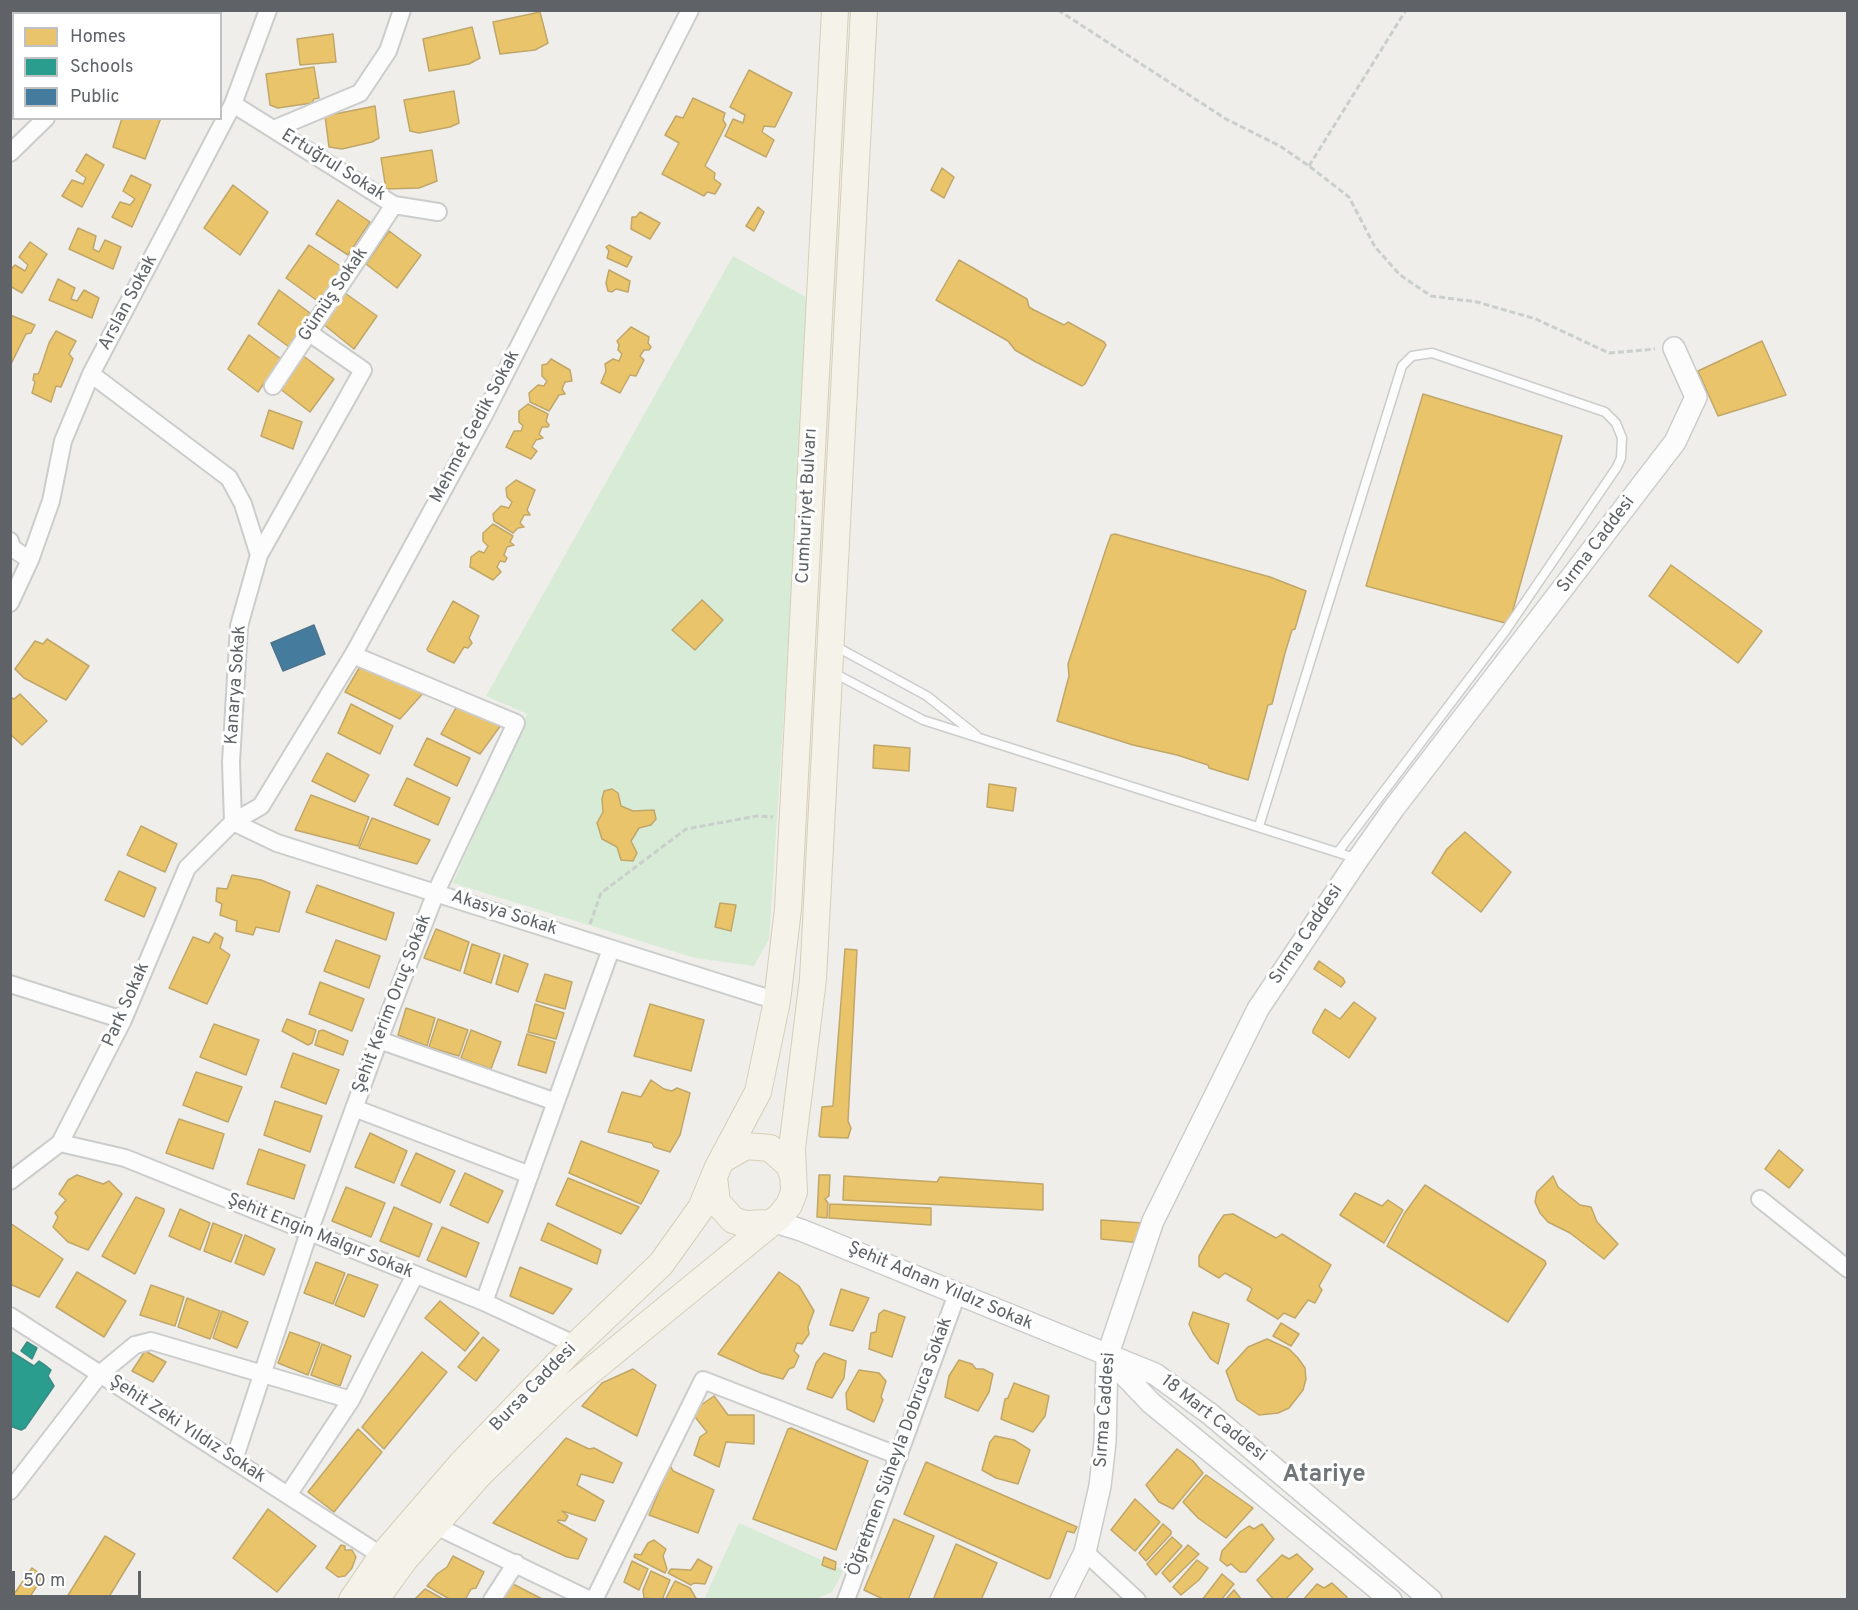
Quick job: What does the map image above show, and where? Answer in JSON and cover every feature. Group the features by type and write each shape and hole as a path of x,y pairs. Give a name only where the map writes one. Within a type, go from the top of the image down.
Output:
{"main road":[{"name":"Cumhuriyet Bulvarı","path":"813,979 864,10"},
{"name":"Cumhuriyet Bulvarı","path":"777,1001 788,909 829,12"},
{"name":"Bursa Caddesi","path":"375,1599 405,1559 479,1474 566,1391 789,1205 794,1192 792,1148 813,979"},
{"name":"Bursa Caddesi","path":"352,1599 382,1556 462,1462 576,1345 661,1264 701,1208 758,1092 777,1001"},
{"path":"770,1222 745,1224 734,1220 717,1202 719,1168 746,1146 758,1145 770,1148 789,1165 793,1178"}],"street":[{"name":"Arslan Sokak","path":"10,603 30,560 51,501 63,441 91,374 233,104 268,10"},
{"path":"274,129 360,93 388,51 402,10"},
{"name":"Mehmet Gedik Sokak","path":"233,822 261,806 353,655 483,417 690,10"},
{"name":"Ertuğrul Sokak","path":"233,104 394,205 438,212"},
{"path":"10,153 44,120"},
{"name":"Gümüş Sokak","path":"273,386 394,205"},
{"name":"Kanarya Sokak","path":"233,822 231,762 239,626 259,555 363,370 308,332"},
{"name":"Sırma Caddesi","path":"1061,1599 1085,1552 1103,1464 1107,1357 1153,1221 1258,1009 1348,855 1394,808 1675,442 1696,397 1674,348"},
{"path":"91,374 229,478 243,504 259,555"},
{"path":"10,541 12,548 30,560"},
{"name":"Şehit Kerim Oruç Sokak","path":"234,1460 309,1232 379,1040 436,892 516,723 353,655"},
{"name":"Akasya Sokak","path":"233,822 277,843 777,1001"},
{"name":"Park Sokak","path":"10,1180 60,1143 123,1020 187,868 233,822"},
{"path":"484,1302 611,950"},
{"path":"10,984 123,1020"},
{"path":"379,1040 556,1102"},
{"path":"354,1108 530,1175"},
{"name":"Şehit Engin Malgır Sokak","path":"60,1143 125,1158 484,1302 576,1345"},
{"path":"1760,1199 1848,1269"},
{"name":"Şehit Adnan Yıldız Sokak","path":"770,1222 801,1230 1107,1357"},
{"path":"288,1495 351,1400 416,1275"},
{"name":"Öğretmen Süheyla Dobruca Sokak","path":"846,1599 957,1294"},
{"path":"10,1316 101,1374 10,1491"},
{"name":"Şehit Zeki Yıldız Sokak","path":"351,1400 151,1341 135,1345 101,1374 382,1556"},
{"name":"18 Mart Caddesi","path":"1107,1357 1151,1403 1391,1599"},
{"name":"18 Mart Caddesi","path":"1107,1357 1155,1374 1210,1414 1431,1599"},
{"path":"436,1526 592,1599 703,1380 899,1455"},
{"path":"1085,1552 1137,1599"},
{"path":"492,1599 516,1563"}],"lane":[{"path":"831,671 922,720 1348,855 1617,467 1621,458 1622,438 1616,423 1605,412 1432,353 1412,356 1402,366 1259,826"},
{"path":"832,644 927,696 981,739"}],"path":[{"path":"1058,10 1226,119 1280,146 1310,166 1349,197 1375,247 1400,275 1431,296 1477,302 1536,319 1609,353 1674,348"},
{"path":"1310,166 1406,10"},
{"path":"584,940 601,893 686,829 757,816 792,818"}],"green space":[{"path":"733,256 811,300 769,939 754,966 695,958 453,883 527,714 486,696"},
{"path":"739,1523 844,1570 832,1592 816,1599 704,1600"}],"building: Homes":[{"path":"540,12 548,43 535,50 500,54 493,22"},
{"path":"472,27 480,58 469,64 429,71 423,39"},
{"path":"333,34 336,62 300,65 297,39"},
{"path":"314,67 319,98 314,99 312,103 278,108 270,105 266,74"},
{"path":"749,70 792,93 775,127 764,126 762,132 774,140 766,157 725,136 733,119 743,123 745,115 730,107"},
{"path":"454,91 459,123 419,133 410,131 404,100"},
{"path":"693,98 725,113 723,120 726,125 705,166 715,173 714,179 721,184 715,194 707,192 704,196 662,174 679,143 665,135 676,116 683,118"},
{"path":"375,106 379,138 372,142 342,149 329,147 325,116"},
{"path":"121,120 160,120 145,159 113,147"},
{"path":"432,150 437,181 419,188 386,189 381,158"},
{"path":"86,154 104,165 82,207 62,196 72,180 83,184 86,178 76,171"},
{"path":"942,168 954,177 944,198 931,190"},
{"path":"131,175 151,185 132,227 112,217 120,202 130,205 135,199 123,191"},
{"path":"233,185 268,212 240,255 204,228"},
{"path":"338,200 370,222 348,255 316,234"},
{"path":"758,207 764,212 754,231 746,226"},
{"path":"640,212 660,223 650,239 631,229 632,217 636,217"},
{"path":"78,228 96,236 93,249 99,252 105,240 121,247 113,269 69,249"},
{"path":"389,231 421,255 397,288 366,264"},
{"path":"30,242 47,254 22,293 10,286 10,270 15,265 25,271 28,265 19,257"},
{"path":"309,245 342,267 319,302 286,278"},
{"path":"609,245 632,257 627,267 607,258 609,251 606,247"},
{"path":"959,260 1027,299 1029,307 1034,310 1064,325 1068,322 1104,342 1106,345 1085,384 1082,386 1036,362 1015,350 1008,341 936,300"},
{"path":"609,270 630,281 628,292 616,289 612,292 608,291 606,283"},
{"path":"58,279 75,288 71,299 77,301 84,290 99,298 92,318 49,300"},
{"path":"279,290 310,313 289,347 258,324"},
{"path":"345,293 377,316 354,349 323,324"},
{"path":"10,315 35,325 31,333 26,334 10,366"},
{"path":"631,327 649,337 648,343 651,347 649,350 644,350 640,356 644,360 636,376 630,375 620,393 601,383 606,371 605,364 613,359 619,361 622,354 618,350 617,341"},
{"path":"56,331 76,341 69,354 73,359 61,387 56,386 51,402 32,393 35,382 34,374 38,374 49,343"},
{"path":"249,335 281,359 258,392 228,369"},
{"path":"1762,341 1786,395 1718,416 1698,371"},
{"path":"302,355 334,379 310,412 279,388"},
{"path":"551,359 570,370 572,381 565,382 562,389 565,394 559,395 549,411 530,402 529,393 538,385 544,386 547,381 542,376 542,365 547,364"},
{"path":"1423,394 1562,436 1509,624 1366,586"},
{"path":"528,404 548,414 546,421 549,425 542,427 539,434 543,438 536,440 532,447 537,451 531,459 506,447 514,431 521,431 523,426 519,422 519,411"},
{"path":"269,410 302,422 293,449 261,436"},
{"path":"516,480 535,490 527,510 530,515 524,515 520,523 524,527 518,528 513,533 494,521 493,514 501,506 509,508 512,502 507,497 506,488"},
{"path":"493,524 513,536 510,542 514,545 507,547 504,555 507,558 505,562 500,561 497,567 501,572 493,580 470,567 471,557 479,551 484,553 488,546 483,541 483,533"},
{"path":"1115,534 1270,577 1306,591 1285,653 1272,704 1268,705 1248,780 1177,755 1133,745 1057,721 1069,676 1068,664 1107,546 1111,535"},
{"path":"1671,565 1762,631 1738,663 1649,596"},
{"path":"702,600 723,620 695,650 672,630"},
{"path":"453,601 479,616 469,638 472,643 468,648 464,647 454,663 427,649"},
{"path":"47,639 89,666 66,700 24,678 15,669 35,641 43,644"},
{"path":"361,665 425,691 400,719 345,692"},
{"path":"20,694 47,721 22,745 10,734 10,697 14,699"},
{"path":"351,704 393,726 380,754 338,733"},
{"path":"457,706 501,725 480,754 441,734"},
{"path":"427,738 470,758 457,786 414,765"},
{"path":"874,745 910,748 909,771 873,768"},
{"path":"327,753 369,775 355,802 312,781"},
{"path":"407,778 450,798 438,825 394,805"},
{"path":"989,784 1016,788 1013,811 987,807"},
{"path":"612,789 618,793 621,806 633,811 654,810 656,819 651,825 639,828 631,841 637,853 633,861 621,860 617,847 602,839 597,823 603,812 604,791"},
{"path":"311,795 369,817 358,846 295,830"},
{"path":"372,818 430,840 417,864 359,848"},
{"path":"141,826 177,844 165,872 127,855"},
{"path":"1465,832 1511,872 1481,912 1432,873 1447,849"},
{"path":"119,871 156,888 144,917 105,900"},
{"path":"232,875 261,880 290,892 279,932 256,927 253,935 236,931 237,921 220,915 222,904 216,901 217,888 227,889"},
{"path":"317,885 394,913 386,940 306,912"},
{"path":"720,903 736,905 731,931 715,927"},
{"path":"436,929 469,942 460,971 424,958"},
{"path":"215,933 223,938 220,948 230,955 207,1004 169,988 193,937 209,943"},
{"path":"336,940 380,956 369,988 324,971"},
{"path":"472,944 500,954 491,983 464,973"},
{"path":"845,949 857,950 848,1121 851,1128 848,1138 821,1137 819,1136 822,1107 833,1106"},
{"path":"504,955 528,964 518,992 496,984"},
{"path":"1319,961 1343,978 1345,982 1341,987 1314,969"},
{"path":"545,974 572,982 565,1009 536,1001"},
{"path":"320,982 364,999 352,1031 309,1014"},
{"path":"1354,1002 1376,1018 1349,1058 1313,1033 1313,1030 1325,1009 1340,1019"},
{"path":"535,1004 564,1013 556,1039 528,1032"},
{"path":"650,1004 704,1020 691,1071 634,1056"},
{"path":"406,1008 435,1018 427,1046 398,1035"},
{"path":"287,1019 316,1030 312,1043 308,1045 282,1031"},
{"path":"438,1019 468,1030 459,1056 429,1047"},
{"path":"214,1024 259,1040 246,1075 200,1057"},
{"path":"323,1030 348,1041 343,1055 315,1045 319,1031"},
{"path":"471,1030 501,1042 491,1069 461,1058"},
{"path":"527,1034 555,1042 546,1073 518,1065"},
{"path":"293,1053 339,1070 326,1104 281,1087"},
{"path":"196,1072 242,1087 228,1122 183,1105"},
{"path":"651,1080 664,1089 672,1091 677,1088 690,1093 680,1135 670,1152 654,1147 652,1143 608,1132 622,1092 641,1097"},
{"path":"275,1101 322,1116 310,1152 264,1135"},
{"path":"179,1119 224,1134 213,1169 166,1153"},
{"path":"370,1133 407,1151 394,1183 355,1167"},
{"path":"581,1141 659,1171 641,1204 569,1173"},
{"path":"259,1149 305,1165 294,1199 247,1184"},
{"path":"1779,1150 1803,1170 1789,1188 1765,1169"},
{"path":"416,1153 455,1171 440,1203 401,1185"},
{"path":"465,1173 503,1191 488,1223 450,1205"},
{"path":"77,1175 103,1184 109,1181 122,1194 88,1250 68,1242 53,1227 58,1217 55,1213 66,1200 59,1194 68,1180"},
{"path":"819,1175 830,1175 829,1196 825,1199 828,1203 827,1218 817,1217"},
{"path":"844,1176 937,1182 940,1177 1043,1184 1043,1210 843,1200"},
{"path":"1553,1176 1558,1187 1580,1205 1591,1207 1597,1222 1618,1244 1604,1259 1570,1233 1548,1222 1540,1213 1535,1202 1537,1192"},
{"path":"568,1178 639,1207 621,1234 556,1205"},
{"path":"1425,1185 1545,1261 1546,1264 1508,1322 1387,1246 1404,1214"},
{"path":"346,1187 385,1203 371,1237 332,1221"},
{"path":"1355,1193 1382,1206 1388,1200 1403,1210 1384,1243 1340,1215"},
{"path":"136,1197 164,1209 164,1212 135,1274 102,1256"},
{"path":"830,1204 931,1208 931,1225 829,1218"},
{"path":"394,1207 432,1224 419,1257 380,1241"},
{"path":"180,1209 210,1223 200,1250 169,1236"},
{"path":"1233,1214 1276,1238 1282,1234 1331,1265 1319,1286 1322,1290 1315,1303 1308,1300 1295,1318 1284,1313 1278,1319 1247,1300 1252,1289 1250,1287 1225,1273 1219,1278 1199,1266 1199,1256 1217,1225 1224,1215"},
{"path":"1101,1220 1143,1223 1141,1243 1101,1239"},
{"path":"10,1223 63,1259 39,1297 10,1284"},
{"path":"213,1223 242,1235 231,1262 204,1251"},
{"path":"548,1223 601,1250 597,1264 541,1240"},
{"path":"442,1227 479,1243 466,1277 427,1260"},
{"path":"245,1235 275,1249 264,1275 235,1263"},
{"path":"316,1262 345,1273 333,1304 304,1293"},
{"path":"520,1267 572,1289 553,1314 510,1296"},
{"path":"77,1272 126,1301 104,1337 56,1307"},
{"path":"779,1272 799,1286 814,1311 808,1327 809,1334 802,1344 797,1343 794,1351 799,1356 794,1367 789,1369 783,1379 761,1373 718,1354"},
{"path":"348,1274 378,1285 364,1317 335,1305"},
{"path":"151,1285 184,1297 175,1326 140,1315"},
{"path":"841,1289 869,1298 853,1331 830,1325"},
{"path":"187,1298 220,1311 210,1339 178,1327"},
{"path":"440,1301 479,1333 465,1351 425,1318"},
{"path":"884,1310 905,1317 892,1357 869,1349 871,1333 876,1332 879,1314"},
{"path":"222,1311 248,1322 237,1348 213,1338"},
{"path":"1193,1312 1229,1324 1218,1364 1211,1359 1193,1333 1189,1324"},
{"path":"1281,1323 1299,1334 1291,1346 1273,1336"},
{"path":"290,1332 320,1343 308,1375 278,1363"},
{"path":"483,1337 499,1350 476,1381 458,1367"},
{"path":"1267,1339 1289,1349 1298,1358 1305,1368 1306,1379 1303,1390 1289,1408 1278,1413 1259,1415 1237,1400 1226,1371 1248,1347"},
{"path":"322,1344 351,1356 340,1386 311,1375"},
{"path":"145,1351 166,1362 153,1382 132,1371"},
{"path":"422,1352 447,1372 384,1449 362,1427"},
{"path":"824,1353 846,1361 844,1378 832,1398 807,1389 816,1363"},
{"path":"959,1360 972,1364 976,1369 983,1369 993,1374 989,1392 978,1411 945,1397 949,1376"},
{"path":"633,1369 656,1385 637,1436 582,1406 602,1383"},
{"path":"859,1370 879,1373 886,1381 881,1397 883,1400 874,1422 847,1409 846,1393"},
{"path":"1014,1383 1049,1396 1045,1416 1033,1432 1001,1419 1005,1399 1008,1398"},
{"path":"714,1396 728,1415 754,1415 754,1444 726,1442 719,1467 694,1455 700,1437 707,1432 691,1412"},
{"path":"791,1428 868,1461 836,1550 753,1519 788,1429"},
{"path":"358,1429 382,1452 334,1512 308,1492"},
{"path":"995,1436 1014,1440 1030,1450 1018,1484 996,1478 982,1470 990,1442"},
{"path":"566,1438 589,1449 594,1448 622,1463 613,1483 581,1474 577,1485 604,1501 595,1521 562,1511 568,1516 565,1521 558,1520 558,1522 587,1539 578,1559 567,1557 493,1523"},
{"path":"1177,1449 1193,1461 1203,1473 1173,1509 1159,1502 1146,1485"},
{"path":"926,1462 1077,1527 1074,1533 1067,1531 1050,1578 1047,1579 904,1514"},
{"path":"670,1465 673,1471 714,1490 698,1533 649,1515"},
{"path":"1206,1475 1253,1508 1226,1538 1198,1518 1183,1502"},
{"path":"1135,1499 1160,1522 1135,1551 1111,1530"},
{"path":"268,1509 316,1546 277,1592 233,1558"},
{"path":"894,1519 934,1536 908,1600 885,1600 864,1590"},
{"path":"1163,1524 1171,1531 1171,1534 1146,1561 1139,1553"},
{"path":"1262,1524 1274,1539 1246,1572 1240,1572 1231,1564 1227,1566 1220,1560 1222,1551 1240,1532 1249,1526 1254,1529"},
{"path":"105,1536 135,1554 107,1600 65,1600"},
{"path":"1172,1537 1182,1546 1156,1575 1147,1564"},
{"path":"654,1540 666,1549 663,1556 667,1569 665,1573 634,1557 635,1554 641,1555 648,1543"},
{"path":"956,1544 997,1563 981,1600 933,1600"},
{"path":"341,1545 345,1546 345,1550 352,1550 356,1557 352,1568 345,1576 338,1577 326,1568"},
{"path":"1188,1545 1199,1554 1170,1582 1162,1573"},
{"path":"1297,1554 1313,1569 1285,1600 1274,1600 1257,1580 1282,1555 1289,1559"},
{"path":"453,1556 484,1572 476,1588 471,1589 465,1600 451,1600 427,1586 437,1574 447,1567"},
{"path":"824,1557 836,1562 835,1570 822,1565"},
{"path":"698,1559 712,1567 705,1584 691,1585 668,1573 671,1569 691,1570"},
{"path":"1197,1560 1208,1568 1199,1580 1181,1595 1173,1587"},
{"path":"632,1561 648,1569 639,1590 624,1582"},
{"path":"32,1568 43,1576 28,1600 10,1600"},
{"path":"651,1571 670,1580 662,1600 644,1598 643,1590"},
{"path":"1222,1574 1234,1584 1221,1600 1202,1600"},
{"path":"675,1581 690,1588 697,1600 665,1600"},
{"path":"508,1583 515,1585 544,1600 498,1600"},
{"path":"1332,1583 1347,1597 1344,1600 1303,1600 1317,1584 1324,1588"},
{"path":"425,1589 445,1600 414,1600"},
{"path":"1234,1590 1242,1600 1225,1600"}],"building: Schools":[{"path":"27,1342 37,1348 32,1359 21,1351"},
{"path":"10,1351 34,1366 39,1361 45,1365 51,1370 48,1376 54,1386 25,1428 21,1430 10,1426"}],"building: Public":[{"path":"314,625 325,654 283,671 271,643"}],"district":[{"name":"Atariye","path":"1324,1476"}]}
